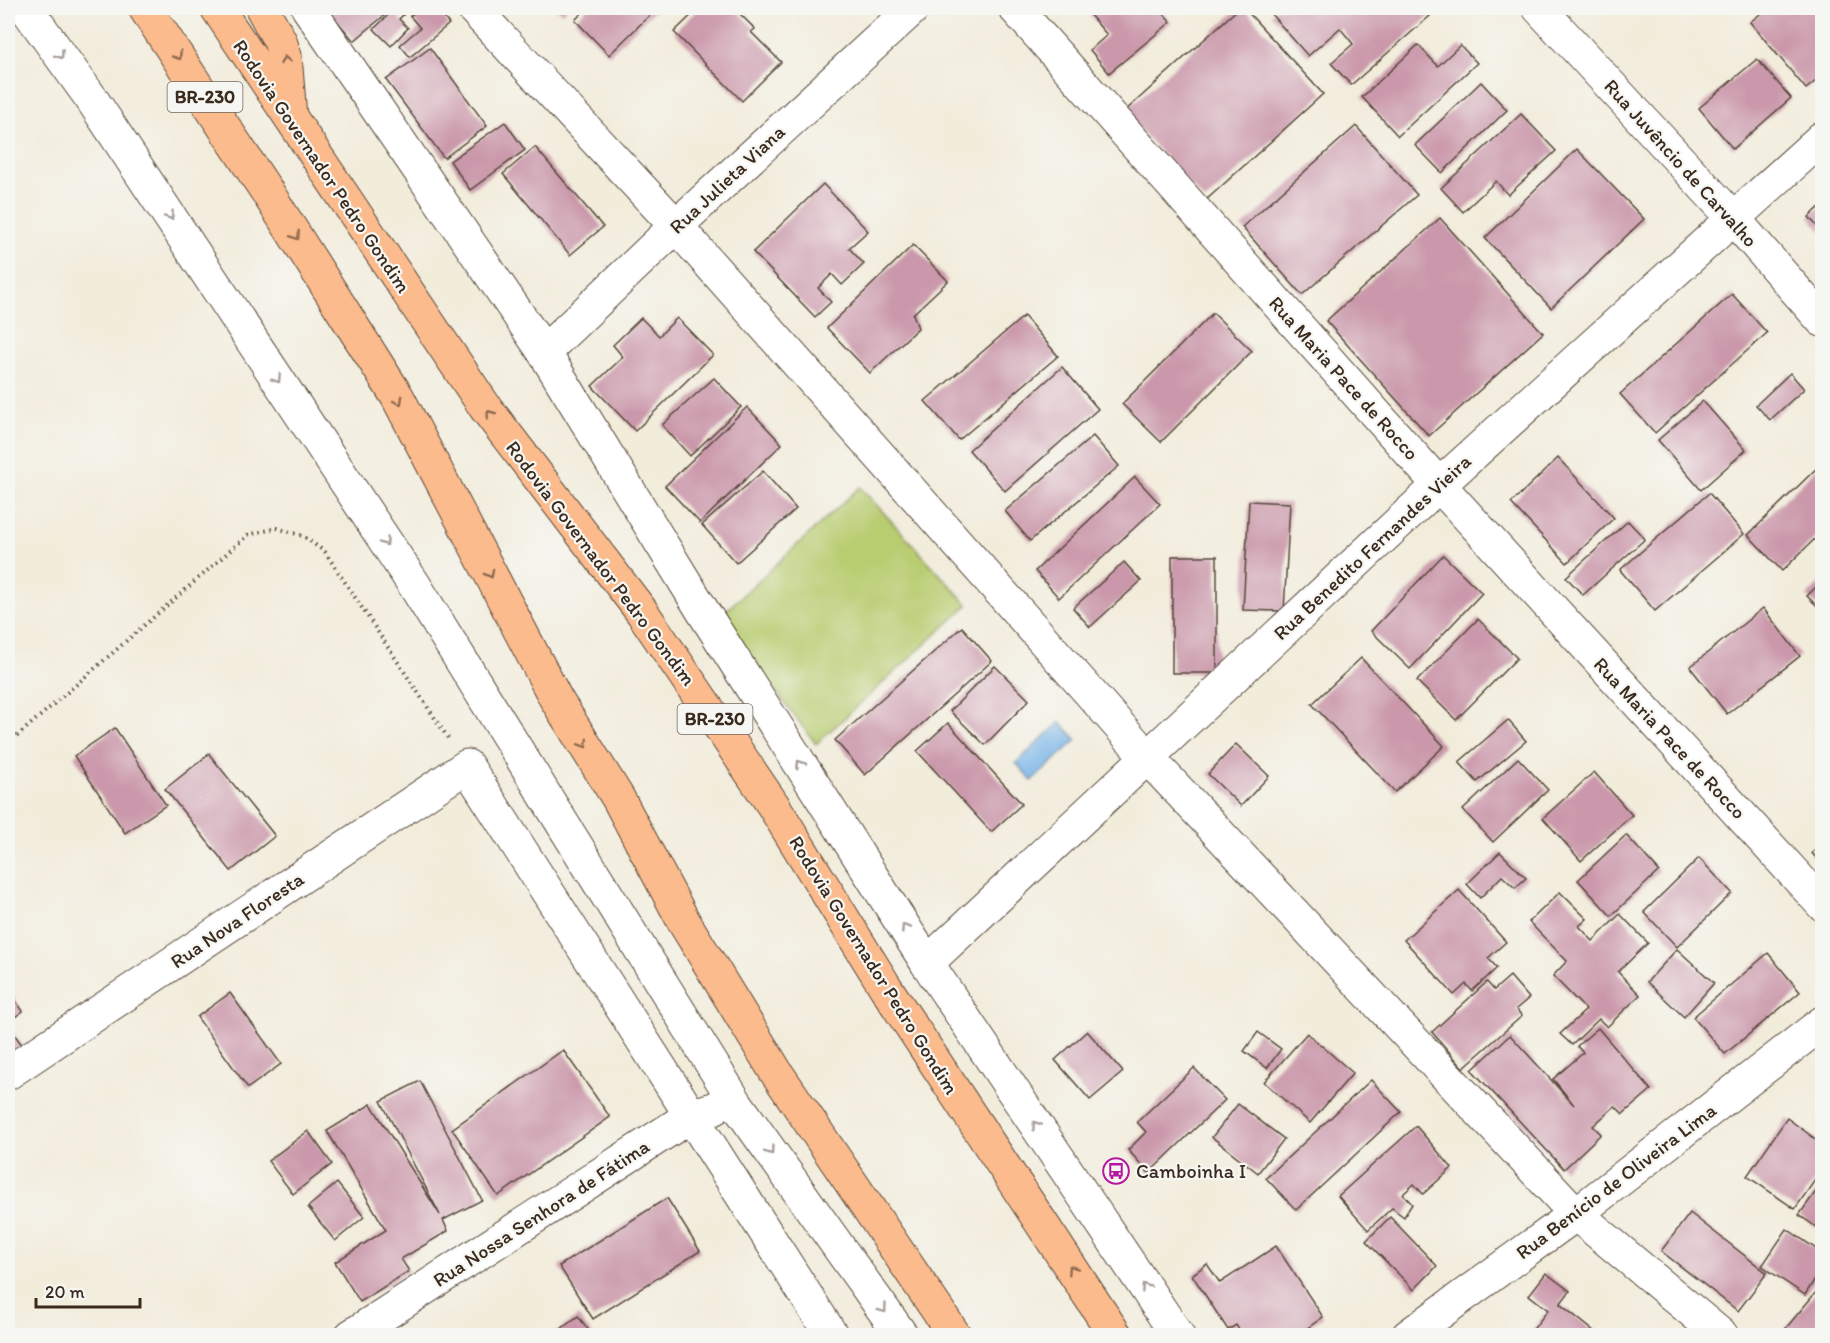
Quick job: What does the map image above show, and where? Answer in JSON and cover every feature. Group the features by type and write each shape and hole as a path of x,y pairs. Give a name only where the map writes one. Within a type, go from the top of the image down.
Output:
{"highway":[{"name":"BR-230","path":"145,8 271,197 397,396 556,699 618,798 684,922 776,1072 955,1335"},
{"name":"Rodovia Governador Pedro Gondim","path":"217,8 485,408 642,612 767,795 886,988 1116,1335"},
{"path":"262,8 280,41 285,56 290,118"}],"street":[{"path":"26,8 98,108 415,586 736,1103 902,1335"},
{"path":"308,8 544,352 710,623 927,963 1178,1335"},
{"path":"473,8 676,226 1147,757 1576,1214 1722,1335"},
{"name":"Rua Julieta Viana","path":"544,352 676,226 913,8"},
{"name":"Rua Maria Pace de Rocco","path":"1015,8 1439,485 1822,903"},
{"name":"Rua Juvêncio de Carvalho","path":"1539,8 1733,218 1822,320"},
{"name":"Rua Benedito Fernandes Vieira","path":"927,963 1439,485 1822,138"},
{"path":"467,766 832,1335"},
{"name":"Rua Nova Floresta","path":"8,1073 467,766"},
{"name":"Rua Benício de Oliveira Lima","path":"1408,1335 1576,1214 1822,1023"},
{"name":"Rua Nossa Senhora de Fátima","path":"368,1331 692,1115 736,1103"}],"path":[{"path":"8,744 248,535 277,528 303,536 325,552 467,766"}],"green space":[{"path":"860,487 968,605 816,744 719,617"}],"water":[{"path":"1060,722 1077,740 1032,781 1016,763"}],"building":[{"path":"326,8 393,8 354,41"},
{"path":"395,8 410,8 399,19 408,28 391,46 374,29"},
{"path":"420,8 436,8 449,24 410,57 400,45 420,28 410,16"},
{"path":"556,8 568,8 562,13"},
{"path":"587,8 657,8 609,55 575,20"},
{"path":"699,8 734,8 755,29 751,32 781,62 742,101 674,32"},
{"path":"1084,8 1159,8 1171,22 1109,73 1090,50 1107,35"},
{"path":"1239,8 1244,8 1323,94 1205,201 1124,112"},
{"path":"1278,8 1363,8 1367,12 1372,8 1422,8 1430,16 1351,85 1331,63 1353,44 1340,28 1308,56 1271,14"},
{"path":"1768,8 1822,8 1822,76 1806,89 1750,22"},
{"path":"1418,45 1438,66 1460,45 1477,63 1398,136 1362,97"},
{"path":"430,48 487,126 444,158 386,80"},
{"path":"1757,59 1791,98 1733,149 1699,108"},
{"path":"1481,82 1507,110 1442,173 1415,145"},
{"path":"1521,114 1556,151 1508,195 1496,181 1463,212 1441,188"},
{"path":"505,122 525,150 470,190 450,161"},
{"path":"1356,126 1417,195 1302,295 1242,227"},
{"path":"535,147 603,227 570,255 503,174"},
{"path":"1577,149 1644,219 1551,308 1485,238"},
{"path":"823,184 868,231 849,248 864,264 842,285 832,274 818,288 831,302 815,317 753,252"},
{"path":"1822,205 1822,232 1809,217"},
{"path":"1440,218 1543,333 1429,436 1326,321"},
{"path":"913,245 948,281 913,314 918,328 870,373 827,328"},
{"path":"1732,294 1767,333 1655,433 1620,394"},
{"path":"1213,313 1252,351 1161,442 1122,404"},
{"path":"1024,316 1058,356 959,440 925,401"},
{"path":"641,318 659,336 677,318 713,355 635,431 592,386 623,357 613,345"},
{"path":"1062,367 1098,409 1005,491 969,450"},
{"path":"1790,373 1804,389 1770,420 1756,405"},
{"path":"714,378 741,407 690,456 662,425"},
{"path":"1703,401 1746,450 1701,490 1658,440"},
{"path":"747,407 782,444 700,523 665,486"},
{"path":"1093,436 1119,466 1030,541 1005,511"},
{"path":"1558,458 1614,518 1567,563 1511,503"},
{"path":"1822,463 1822,532 1782,571 1748,535"},
{"path":"763,471 796,509 736,563 702,525"},
{"path":"1135,477 1160,504 1059,598 1035,571"},
{"path":"1709,493 1744,534 1655,611 1620,570"},
{"path":"1249,501 1290,503 1284,611 1243,610"},
{"path":"1628,521 1645,539 1583,595 1566,577"},
{"path":"1443,555 1482,593 1410,669 1371,631"},
{"path":"1172,556 1217,556 1217,673 1172,673"},
{"path":"1124,562 1141,581 1090,627 1073,608"},
{"path":"1822,581 1822,611 1807,596"},
{"path":"1763,608 1800,656 1727,714 1690,667"},
{"path":"1478,619 1517,658 1456,720 1417,681"},
{"path":"962,627 992,661 865,775 835,740"},
{"path":"1361,658 1444,746 1395,792 1312,704"},
{"path":"995,666 1029,700 985,745 950,711"},
{"path":"1508,720 1526,741 1477,782 1459,762"},
{"path":"948,723 1022,804 991,832 917,751"},
{"path":"115,728 166,805 125,833 74,756"},
{"path":"1236,744 1269,776 1241,806 1208,774"},
{"path":"209,754 275,836 231,871 165,789"},
{"path":"1518,758 1548,790 1493,842 1463,810"},
{"path":"1594,772 1632,815 1581,861 1543,818"},
{"path":"1626,835 1659,871 1611,916 1578,880"},
{"path":"1822,844 1822,865 1812,853"},
{"path":"1500,852 1526,878 1515,888 1502,876 1480,898 1467,884"},
{"path":"1699,858 1732,893 1677,947 1644,912"},
{"path":"1459,890 1506,942 1488,958 1497,968 1472,991 1466,984 1454,995 1404,940"},
{"path":"1560,892 1587,919 1579,926 1593,941 1620,914 1648,943 1618,972 1640,995 1607,1027 1599,1019 1572,1045 1560,1034 1586,1010 1553,976 1567,961 1529,922"},
{"path":"1677,949 1714,983 1684,1017 1647,982"},
{"path":"1768,953 1800,992 1725,1054 1693,1017"},
{"path":"1510,976 1529,998 1516,1009 1522,1016 1463,1068 1432,1032 1487,982 1494,990"},
{"path":"8,990 23,1011 8,1022"},
{"path":"230,993 281,1064 248,1088 197,1017"},
{"path":"8,1025 22,1045 8,1056"},
{"path":"1598,1028 1651,1090 1623,1114 1615,1106 1593,1126 1601,1134 1564,1169 1472,1070 1510,1035 1574,1105 1553,1079 1583,1053 1577,1046"},
{"path":"1087,1031 1123,1072 1090,1100 1055,1060"},
{"path":"1258,1032 1281,1049 1267,1068 1244,1051"},
{"path":"1307,1033 1353,1073 1310,1123 1264,1082"},
{"path":"563,1050 610,1117 498,1196 452,1129"},
{"path":"1194,1068 1225,1100 1149,1173 1128,1150 1146,1132 1137,1122"},
{"path":"1371,1080 1401,1112 1296,1210 1266,1178"},
{"path":"420,1081 482,1200 443,1220 448,1231 401,1259 409,1271 360,1302 335,1262 386,1230 327,1131 371,1104 440,1215 381,1101"},
{"path":"1238,1104 1284,1139 1258,1173 1212,1137"},
{"path":"1787,1118 1822,1144 1822,1170 1795,1209 1747,1176"},
{"path":"1416,1126 1452,1168 1423,1194 1414,1184 1403,1194 1412,1204 1404,1217 1392,1208 1368,1230 1338,1196"},
{"path":"308,1131 332,1164 293,1194 268,1161"},
{"path":"337,1183 364,1217 335,1241 308,1207"},
{"path":"1822,1183 1822,1231 1799,1215"},
{"path":"667,1198 700,1251 593,1319 559,1266"},
{"path":"1690,1213 1767,1273 1738,1311 1661,1251"},
{"path":"1390,1217 1437,1266 1414,1290 1366,1241"},
{"path":"1787,1229 1822,1253 1822,1268 1805,1295 1762,1266"},
{"path":"1276,1246 1323,1317 1296,1336 1243,1336 1236,1325 1228,1330 1192,1275 1207,1264 1220,1283"},
{"path":"1546,1273 1570,1291 1560,1304 1600,1336 1528,1336 1548,1310 1529,1295"},
{"path":"1822,1285 1822,1336 1796,1336 1786,1328"},
{"path":"578,1316 593,1336 552,1336"}],"place":[{"name":"Camboinha I","path":"1116,1171"}]}
